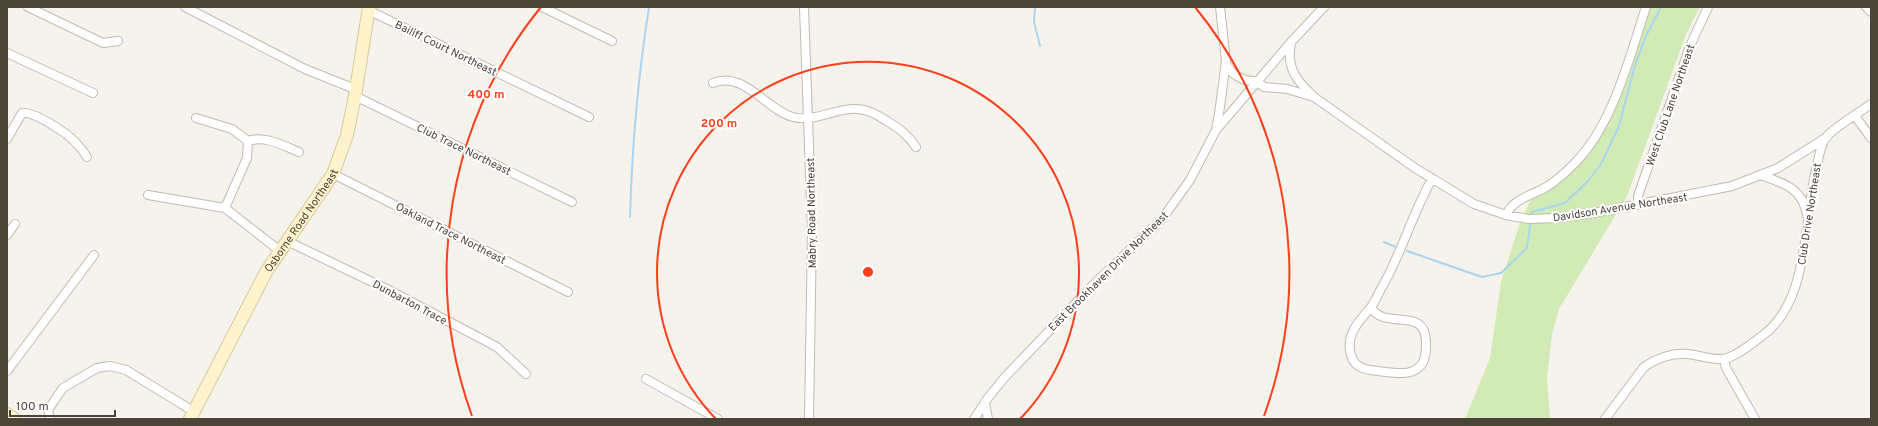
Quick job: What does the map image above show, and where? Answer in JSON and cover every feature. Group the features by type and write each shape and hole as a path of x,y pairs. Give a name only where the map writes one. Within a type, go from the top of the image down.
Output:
{"street":[{"path":"28,7 103,43 118,41"},
{"name":"Club Trace Northeast","path":"185,7 304,69 355,92 572,202"},
{"path":"542,7 612,41"},
{"name":"Mabry Road Northeast","path":"804,7 812,253 809,419"},
{"name":"East Brookhaven Drive Northeast","path":"974,419 1004,378 1094,284 1162,219 1190,180 1216,130 1226,61 1220,7"},
{"path":"1216,130 1291,42 1324,7"},
{"path":"1506,215 1514,203 1549,185 1563,174 1583,155 1592,142 1612,106 1646,7"},
{"name":"West Club Lane Northeast","path":"1638,205 1638,196 1690,46 1708,7"},
{"path":"1866,7 1871,12"},
{"name":"Osborne Road Northeast","path":"191,415 266,272 334,174 347,135 368,9"},
{"name":"Bailiff Court Northeast","path":"368,9 589,117"},
{"name":"Davidson Avenue Northeast","path":"1291,42 1289,60 1291,69 1299,83 1314,97 1432,179 1474,204 1506,215 1542,219 1594,213 1713,191 1762,176 1793,160 1827,137"},
{"path":"7,53 93,93"},
{"path":"1226,61 1228,68 1235,75 1251,81 1258,81 1264,87"},
{"path":"713,83 721,80 735,82 758,95 779,111 796,118 808,118 856,108 868,111 905,132 916,148"},
{"name":"Davidson Avenue Northeast","path":"1249,92 1264,87 1287,89 1314,97"},
{"path":"1827,137 1871,104"},
{"path":"7,139 18,118 22,113 26,112 33,114 71,138 87,157"},
{"path":"1855,116 1871,138"},
{"path":"196,118 232,129 248,141"},
{"name":"Club Drive Northeast","path":"1724,359 1734,355 1763,336 1781,316 1799,273 1808,224 1815,171 1827,137"},
{"path":"248,141 256,138 264,139 299,152"},
{"path":"148,195 225,208 247,158 248,141"},
{"name":"Oakland Trace Northeast","path":"334,174 568,292"},
{"path":"1762,176 1784,183 1797,192 1805,206 1808,224"},
{"path":"1371,307 1379,316 1388,319 1410,320 1422,328 1427,336 1426,351 1425,359 1417,369 1411,372 1402,373 1364,370 1354,362 1350,352 1350,339 1357,323 1371,307 1398,257 1421,198 1432,179"},
{"name":"Dunbarton Trace","path":"225,208 284,246 387,289 497,347 526,374"},
{"path":"7,235 15,224"},
{"path":"7,371 94,255"},
{"path":"1605,419 1644,367 1664,357 1686,354 1710,359 1724,359 1726,368 1755,419"},
{"path":"50,419 48,410 63,388 97,368 110,366 126,370 191,415"},
{"path":"646,379 718,419"},
{"path":"985,402 988,419"},
{"path":"7,414 14,419"}],"green space":[{"path":"1650,7 1700,7 1687,32 1627,196 1559,309 1552,335 1547,378 1550,419 1465,419 1490,358 1501,282 1519,226 1530,201 1589,155 1616,108"}],"waterway":[{"path":"630,217 636,112 649,7"},
{"path":"1035,7 1034,22 1040,46"},
{"path":"1532,213 1565,203 1588,181 1601,164 1619,126 1635,65 1646,36 1661,7"},
{"path":"1407,251 1482,277 1501,273 1527,248 1530,225"},
{"path":"1384,242 1396,247"}]}
